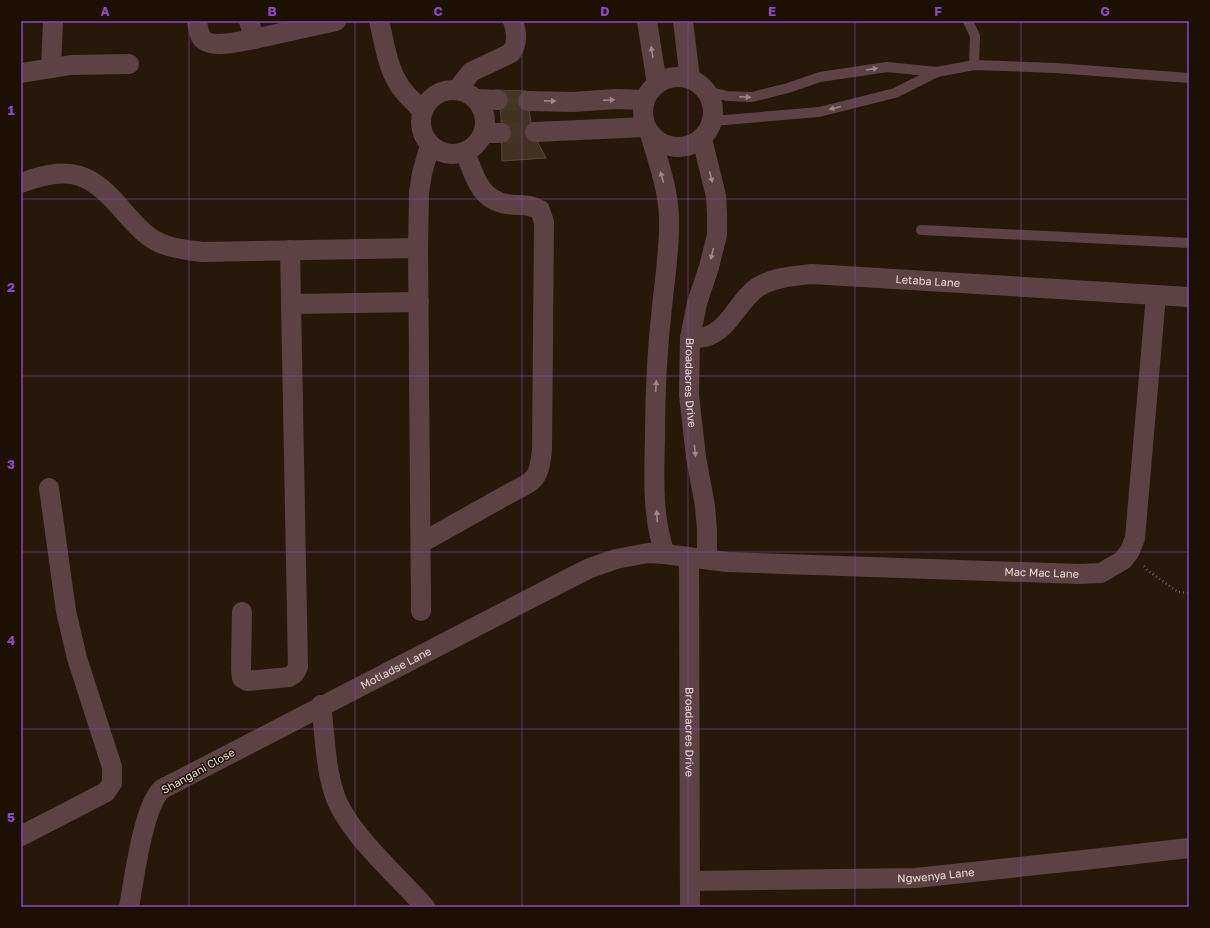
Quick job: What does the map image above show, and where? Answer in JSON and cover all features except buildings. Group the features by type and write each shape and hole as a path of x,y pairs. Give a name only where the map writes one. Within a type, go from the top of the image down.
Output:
{"street":[{"path":"51,68 53,21"},
{"path":"197,21 201,37 206,42 222,44 252,30 336,21"},
{"path":"380,21 390,66 398,83 423,111"},
{"path":"457,90 471,72 511,53 515,48 517,40 513,21"},
{"path":"647,21 657,84"},
{"path":"683,21 690,79"},
{"path":"21,73 71,65 129,64"},
{"path":"535,132 648,131 659,142 670,147 681,148 692,145 702,139 709,130 713,121 714,110 712,100 707,91 700,84 690,79 673,77 664,79 650,91 645,100 643,109 643,118 648,131 666,193 669,215 669,241 655,403 654,464 657,526 665,554"},
{"path":"457,90 475,99 484,115 484,124 492,133 478,141 465,152 447,154 430,145 425,138 421,129 423,111 428,101 436,95 446,91 457,90"},
{"path":"475,99 498,100"},
{"path":"528,101 573,102 616,99 645,100"},
{"path":"573,102 575,131"},
{"name":"Broadacres Drive","path":"690,907 698,558 707,530 705,506 696,457 689,395 690,338 697,303 709,267 717,235 716,196 702,139"},
{"path":"421,611 418,248 419,193 422,173 430,145"},
{"path":"421,543 512,492 526,486 534,480 540,470 542,434 544,222 540,210 534,206 524,204 506,204 490,198 478,186 465,152"},
{"path":"21,183 58,173 72,173 84,177 102,188 110,195 137,226 159,243 178,249 202,252 418,248"},
{"path":"242,612 240,669 242,678 247,681 289,677 294,674 298,667 290,250"},
{"name":"Letaba Lane","path":"690,338 703,338 718,331 748,295 767,282 780,278 812,274 1189,296"},
{"path":"1130,551 1135,538 1156,295"},
{"path":"292,304 419,302"},
{"path":"21,836 106,792 112,784 112,767 76,658 66,611 49,488"},
{"name":"Mac Mac Lane","path":"698,558 727,562 1080,574 1101,573 1123,560 1130,551"},
{"name":"Motladse Lane","path":"321,705 590,568 636,554 665,554 698,558"},
{"path":"321,705 328,769 334,794 345,815 378,857 425,907"},
{"name":"Shangani Close","path":"129,907 146,819 156,794 169,785 321,705"},
{"name":"Ngwenya Lane","path":"690,881 916,878 1186,847"}],"lane":[{"path":"968,21 975,36 974,65"},
{"path":"713,121 819,112 895,93 937,72 974,65 1056,68 1189,78"},
{"path":"707,91 727,96 752,97 788,88 820,77 887,67 937,72"},
{"path":"921,230 1189,243"}],"path":[{"path":"1130,551 1147,570 1178,592 1189,593"}],"tunnel":[{"path":"498,100 528,101"},
{"path":"501,133 535,132"}]}
